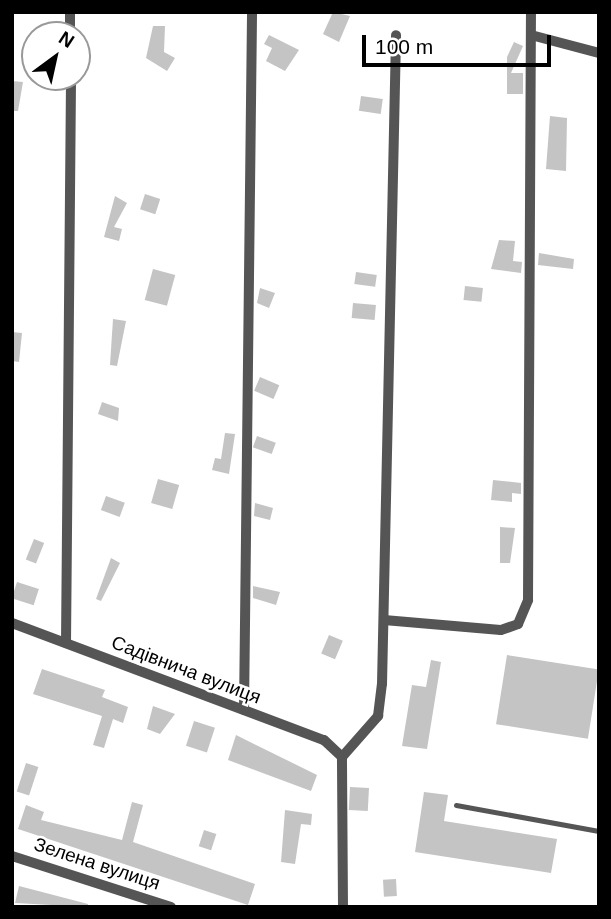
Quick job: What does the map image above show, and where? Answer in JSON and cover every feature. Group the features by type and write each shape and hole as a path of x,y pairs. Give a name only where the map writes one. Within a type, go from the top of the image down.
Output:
{"street":[{"path":"244,710 253,12"},
{"path":"384,620 501,630 518,624 528,600 531,12"},
{"path":"343,907 342,757 378,716 384,620 396,35"},
{"path":"531,35 599,53"},
{"path":"66,643 71,91"},
{"name":"Садівнича вулиця","path":"12,623 324,740 342,757"},
{"name":"Зелена вулиця","path":"12,856 171,907"}],"lane":[{"path":"456,805 599,831"}],"building":[{"path":"333,12 350,16 339,42 323,34"},
{"path":"153,26 165,26 164,52 175,58 167,71 146,58"},
{"path":"269,35 299,50 285,71 266,61 272,48 264,44"},
{"path":"514,42 523,46 511,73 523,73 523,94 507,94 507,57"},
{"path":"12,81 21,82 18,111 12,111"},
{"path":"361,96 383,99 381,114 359,111"},
{"path":"550,116 567,118 566,171 546,169"},
{"path":"145,194 160,199 155,214 140,209"},
{"path":"115,196 127,203 114,227 122,229 119,241 104,237"},
{"path":"499,240 515,241 513,261 522,262 521,273 491,269"},
{"path":"539,253 574,259 573,269 538,265"},
{"path":"153,269 175,275 167,306 145,300"},
{"path":"356,272 377,275 375,287 354,284"},
{"path":"465,286 483,288 481,302 464,300"},
{"path":"260,288 275,293 269,308 257,303"},
{"path":"353,303 376,305 375,320 352,318"},
{"path":"113,319 126,321 117,366 110,365"},
{"path":"12,332 22,333 19,362 12,361"},
{"path":"260,377 279,385 273,399 254,391"},
{"path":"102,402 119,408 118,421 98,414"},
{"path":"225,433 235,434 229,474 212,470 215,458 221,459"},
{"path":"257,436 276,443 272,454 253,447"},
{"path":"158,479 179,485 172,509 151,503"},
{"path":"493,480 521,483 521,494 512,493 512,502 491,500"},
{"path":"106,496 125,503 120,517 101,510"},
{"path":"255,503 273,508 270,520 254,516"},
{"path":"500,527 515,528 510,563 500,563"},
{"path":"34,539 44,543 36,564 26,559"},
{"path":"111,558 120,563 101,601 96,599"},
{"path":"17,582 39,589 34,605 12,598"},
{"path":"253,586 280,592 276,605 253,598"},
{"path":"329,635 343,641 335,659 321,653"},
{"path":"507,655 599,670 588,739 496,724"},
{"path":"431,660 441,662 427,749 402,746 412,685 426,687"},
{"path":"42,669 105,690 102,697 128,707 123,723 113,719 104,748 93,745 102,716 33,694"},
{"path":"153,706 175,714 160,734 147,729"},
{"path":"194,721 215,728 207,753 186,746"},
{"path":"236,735 317,775 311,791 228,760"},
{"path":"26,763 38,767 29,796 17,792"},
{"path":"350,787 369,788 368,811 349,810"},
{"path":"424,792 448,795 444,821 557,839 551,873 415,852"},
{"path":"132,802 143,805 133,842 255,884 248,905 18,829 26,805 44,812 41,820 122,840"},
{"path":"285,810 312,814 311,825 301,824 295,864 281,862"},
{"path":"204,830 216,834 211,850 199,846"},
{"path":"396,879 397,896 384,897 383,880"},
{"path":"19,886 88,904 88,907 15,903"}]}
